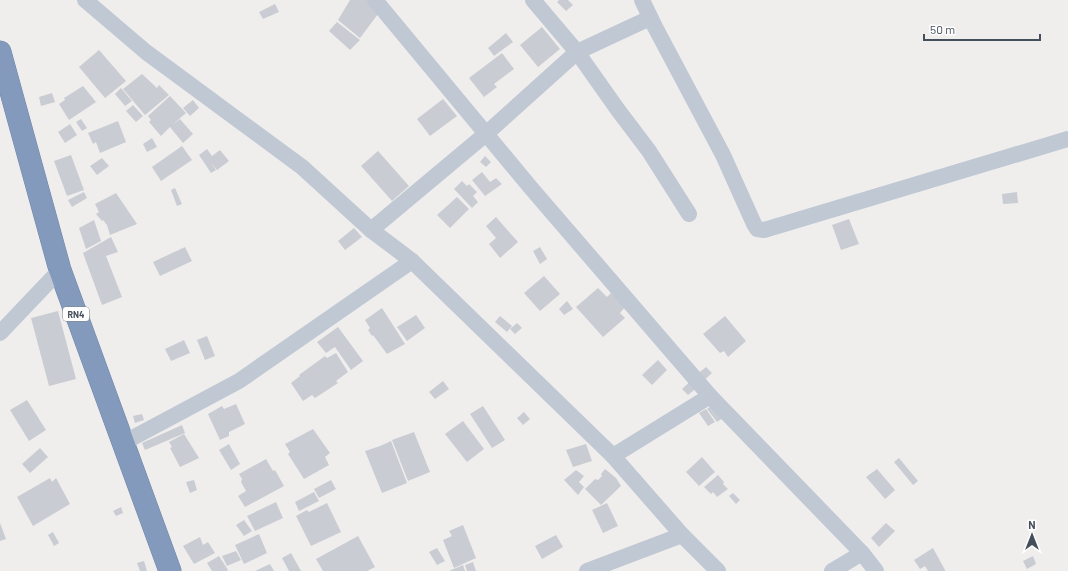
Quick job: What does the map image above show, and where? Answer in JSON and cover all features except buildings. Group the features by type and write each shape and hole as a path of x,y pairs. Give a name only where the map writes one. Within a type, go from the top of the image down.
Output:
{"highway":[{"name":"RN4","path":"0,52 60,270 170,571"}],"street":[{"path":"85,0 146,52 302,167 371,230 412,261 613,456 682,535 718,571"},
{"path":"374,0 531,188 710,396 862,553 876,571"},
{"path":"533,0 577,52 649,151 689,214"},
{"path":"642,0 650,18 723,155 757,229 764,230 771,228 1068,139"},
{"path":"371,230 487,134 577,52 650,18"},
{"path":"123,443 239,381 412,261"},
{"path":"0,333 60,270"},
{"path":"613,456 710,396"},
{"path":"587,571 682,535"},
{"path":"832,571 862,553"}]}
